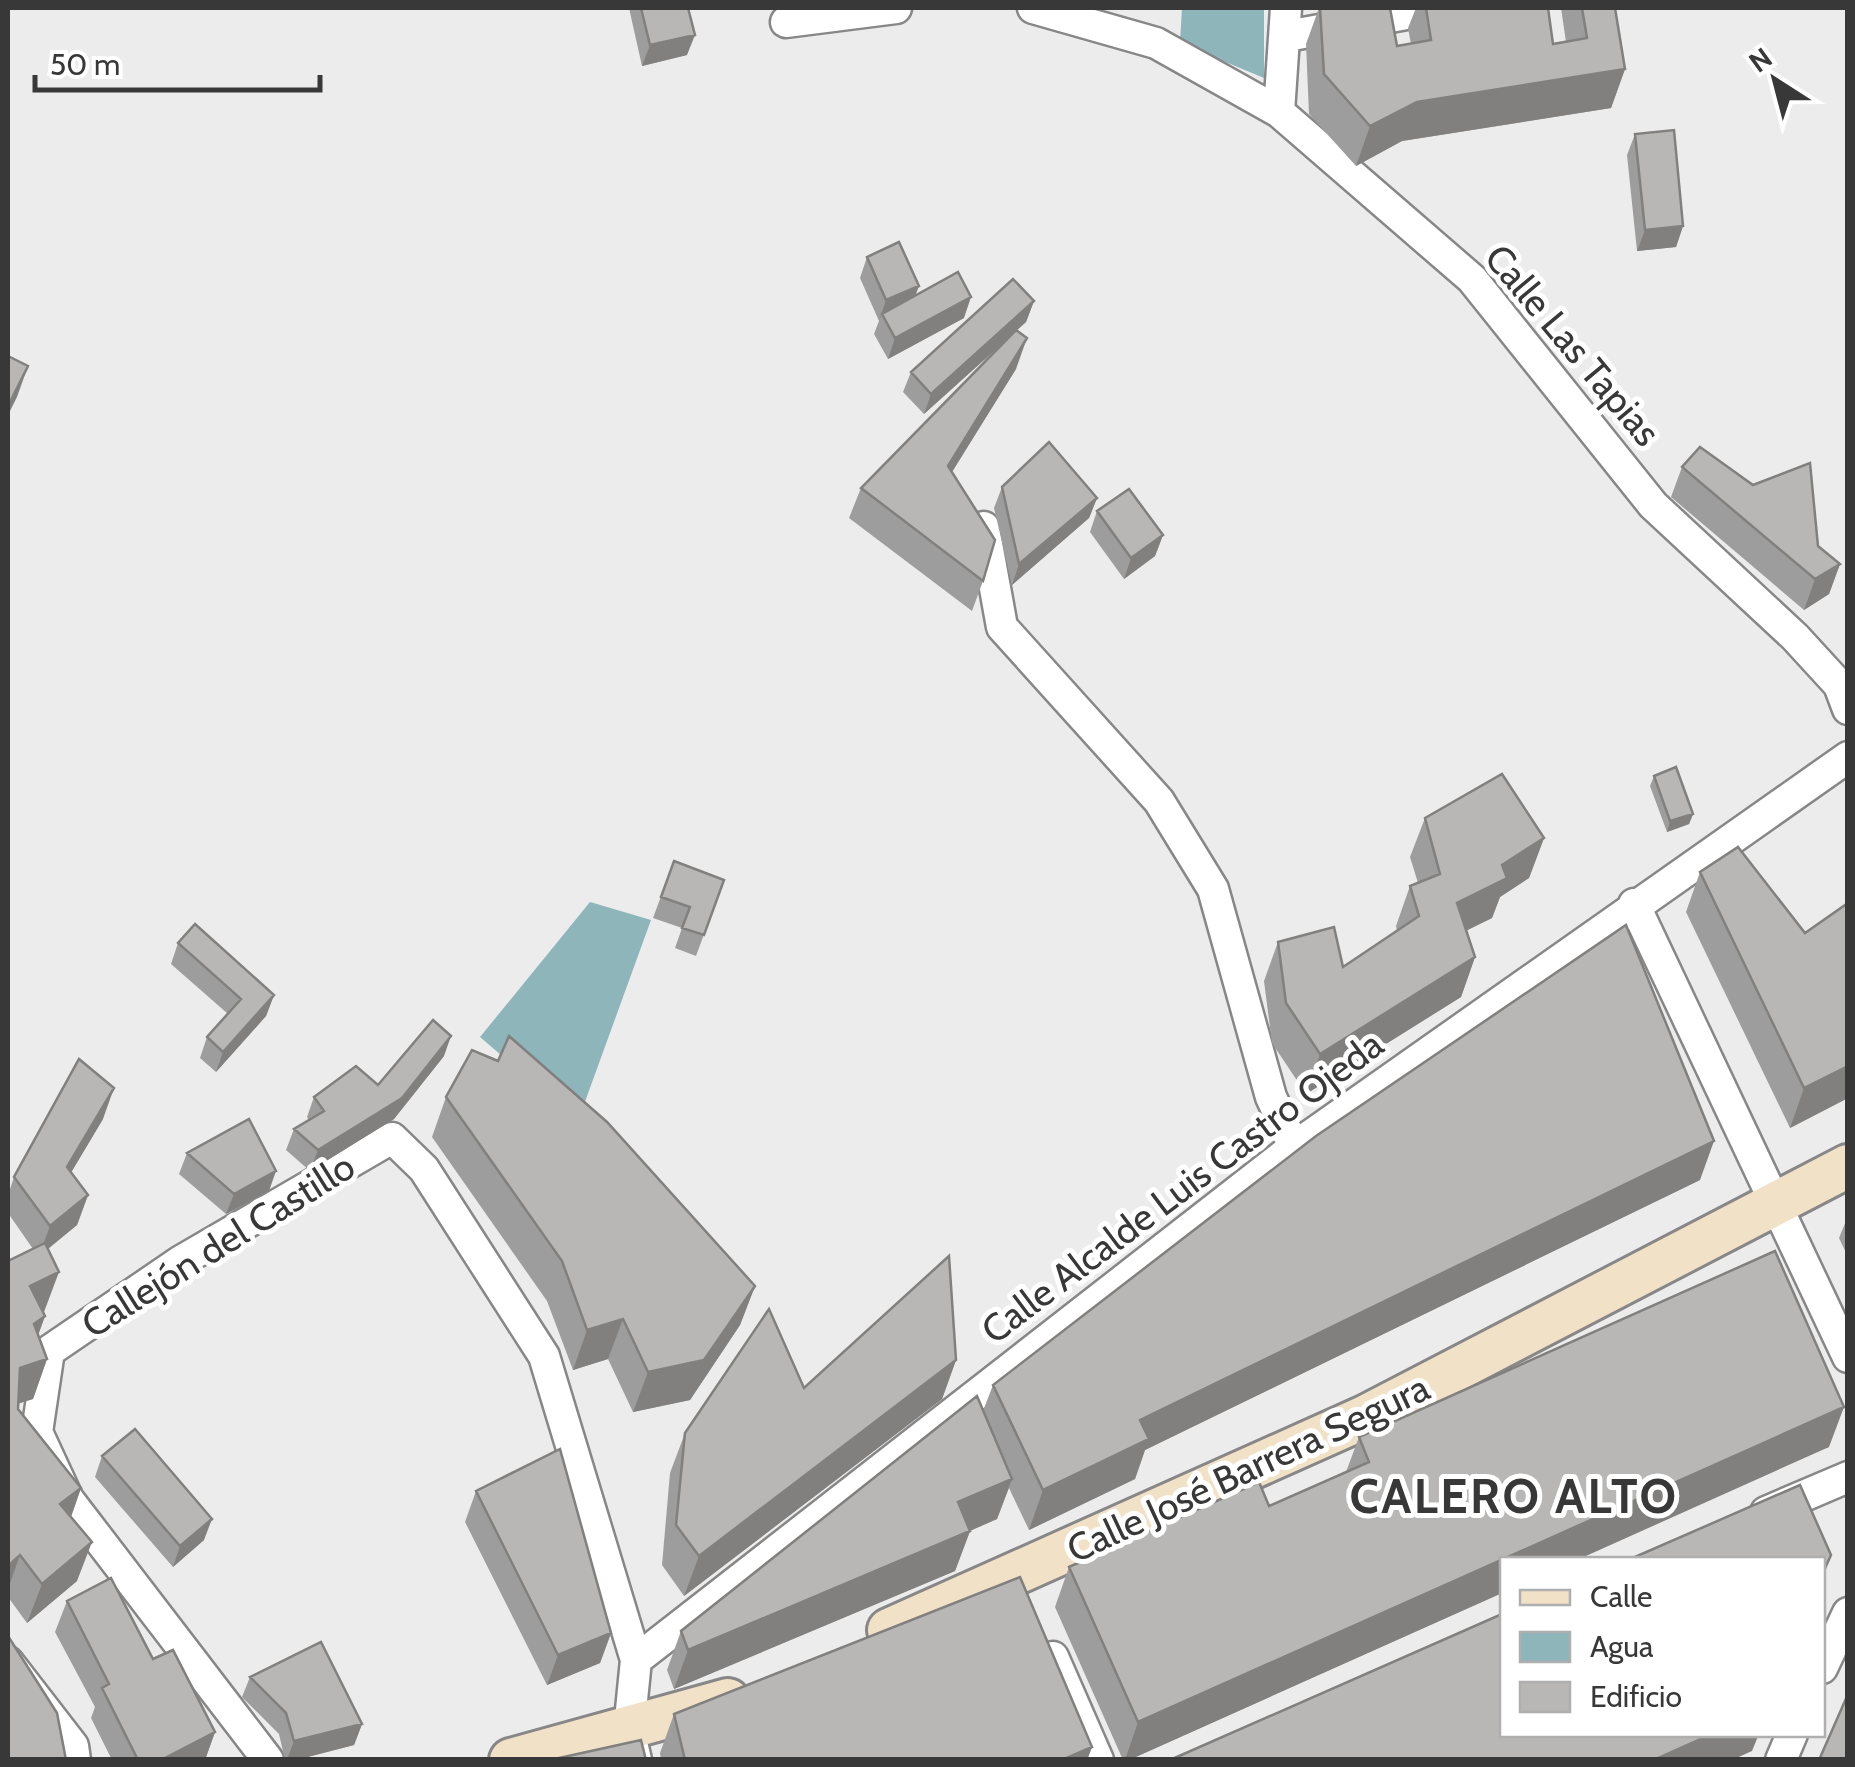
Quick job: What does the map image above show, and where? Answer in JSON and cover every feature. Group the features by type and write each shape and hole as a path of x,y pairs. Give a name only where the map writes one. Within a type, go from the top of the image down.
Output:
{"street":[{"path":"786,22 896,8"},
{"name":"Calle Las Tapias","path":"1032,8 1156,42 1279,112 1472,278 1653,505 1795,637 1839,684 1848,709"},
{"path":"1279,112 1286,22 1439,8"},
{"path":"984,527 1002,627 1158,801 1213,888 1271,1097 1294,1147"},
{"name":"Calle Alcalde Luis Castro Ojeda","path":"636,1660 1294,1147 1848,757"},
{"path":"1634,904 1778,1202 1848,1358"},
{"name":"Callejón del Castillo","path":"268,1760 68,1498 37,1432 49,1351 181,1261 392,1138 424,1169 544,1356 636,1660"},
{"name":"Calle José Barrera Segura","path":"856,1645 1029,1603 1365,1418 1848,1166"},
{"path":"1730,1528 1848,1477"},
{"path":"1029,1603 1098,1760"},
{"path":"1825,1662 1848,1613"},
{"path":"633,1745 636,1660"},
{"path":"8,1662 73,1746 74,1760"},
{"path":"511,1760 633,1745 768,1683"}],"water":[{"path":"1182,8 1264,8 1264,78 1180,43"},
{"path":"590,902 651,920 578,1121 480,1037"}],"building":[{"path":"641,8 688,8 695,35 650,45"},
{"path":"1320,8 1390,8 1397,46 1431,40 1426,8 1548,8 1553,44 1587,38 1582,8 1615,8 1625,69 1417,102 1370,126 1324,74"},
{"path":"1674,130 1683,226 1645,230 1635,134"},
{"path":"899,242 919,286 886,300 867,257"},
{"path":"958,272 971,297 895,338 882,314"},
{"path":"1013,279 1034,301 931,394 911,372"},
{"path":"1016,330 1027,338 948,466 995,540 983,581 861,488"},
{"path":"8,356 28,366 8,406"},
{"path":"1049,442 1097,498 1019,564 1002,487"},
{"path":"1700,447 1753,485 1810,463 1818,546 1840,564 1815,579 1682,467"},
{"path":"1129,489 1163,535 1131,558 1097,511"},
{"path":"1676,767 1693,814 1670,821 1654,776"},
{"path":"1502,774 1544,838 1502,865 1507,878 1457,903 1475,957 1320,1054 1286,1003 1278,942 1334,927 1343,967 1419,916 1410,886 1440,874 1425,818"},
{"path":"1738,847 1805,933 1848,903 1848,1066 1804,1088 1700,872"},
{"path":"674,861 724,880 704,935 682,928 690,907 661,897"},
{"path":"195,924 274,995 223,1052 207,1037 241,999 178,943"},
{"path":"1626,925 1714,1141 1140,1420 1149,1439 1043,1490 993,1385 1316,1136"},
{"path":"433,1020 451,1036 402,1098 318,1150 294,1129 324,1111 314,1097 356,1066 378,1085"},
{"path":"509,1036 607,1122 755,1286 704,1360 648,1372 623,1319 587,1330 562,1261 446,1097 472,1050 498,1061"},
{"path":"79,1059 114,1088 67,1167 88,1195 50,1226 14,1177"},
{"path":"249,1119 276,1171 234,1194 187,1153"},
{"path":"45,1243 59,1272 30,1286 45,1316 34,1324 47,1359 20,1368 18,1409 81,1488 60,1504 92,1542 42,1584 20,1555 8,1566 8,1261"},
{"path":"1775,1251 1844,1407 1508,1557 1500,1557 1500,1560 1138,1722 1069,1567 1259,1482 1269,1506 1369,1462 1359,1437"},
{"path":"949,1256 956,1360 699,1556 676,1525 685,1433 769,1309 804,1388"},
{"path":"977,1396 1012,1479 958,1502 970,1531 688,1650 681,1631"},
{"path":"135,1429 212,1519 180,1546 102,1456"},
{"path":"560,1449 611,1633 558,1655 476,1491"},
{"path":"1800,1485 1831,1555 1825,1568 1825,1557 1635,1557"},
{"path":"1020,1577 1092,1747 1062,1760 685,1760 674,1714"},
{"path":"111,1578 153,1659 173,1650 215,1732 161,1760 138,1760 102,1688 109,1684 67,1601"},
{"path":"1500,1615 1500,1737 1705,1737 1654,1760 1170,1760"},
{"path":"8,1636 57,1713 66,1760 8,1760"},
{"path":"321,1642 362,1724 294,1741 286,1713 250,1677"},
{"path":"1848,1694 1848,1760 1819,1760"},
{"path":"641,1740 646,1760 550,1760"}],"district":[{"name":"CALERO ALTO","path":"1514,1496"}]}
